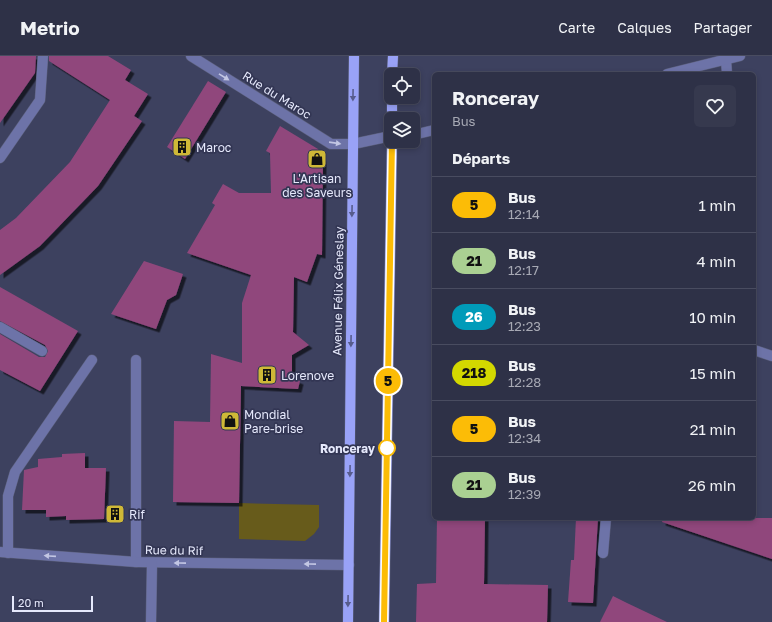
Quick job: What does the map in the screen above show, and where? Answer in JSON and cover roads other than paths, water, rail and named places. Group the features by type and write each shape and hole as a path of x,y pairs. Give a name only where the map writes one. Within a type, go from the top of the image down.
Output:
{"main road":[{"name":"Avenue Félix Géneslay","path":"348,622 354,56"},
{"path":"392,68 393,56"},
{"path":"384,622 392,148"}],"street":[{"path":"0,158 40,100 43,56"},
{"name":"Rue du Maroc","path":"191,56 331,144 353,144 384,137"},
{"path":"675,72 740,56"},
{"path":"726,60 727,72"},
{"path":"420,133 432,130"},
{"path":"0,327 42,352"},
{"path":"756,351 772,356"},
{"path":"4,553 8,496 15,472 92,360"},
{"path":"136,360 136,562"},
{"path":"603,553 606,520"},
{"name":"Rue du Rif","path":"4,553 136,562 349,565"},
{"path":"151,622 152,562"}],"place":[{"name":"Maroc","path":"182,147"},
{"name":"L'Artisan des Saveurs","path":"317,159"},
{"name":"Lorenove","path":"267,375"},
{"name":"Mondial Pare-brise","path":"230,421"},
{"name":"Ronceray","path":"387,448"},
{"name":"Rif","path":"115,514"}]}
